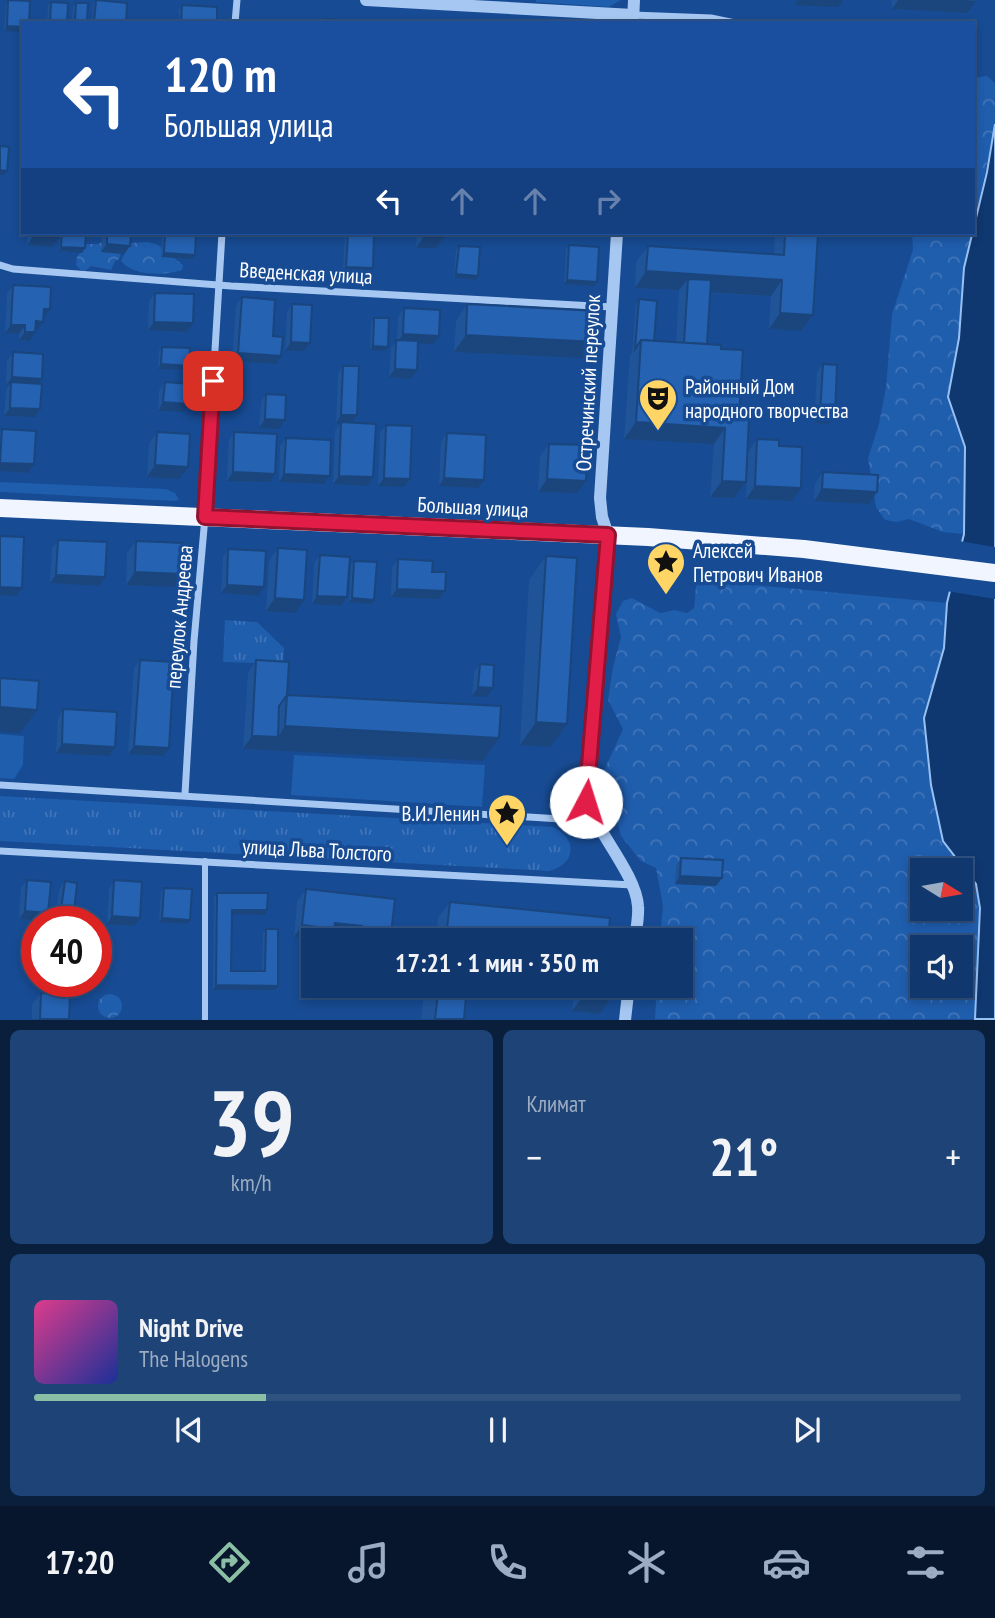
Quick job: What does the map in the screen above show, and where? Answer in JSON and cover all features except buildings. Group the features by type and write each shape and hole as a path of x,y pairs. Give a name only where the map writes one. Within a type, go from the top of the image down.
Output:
{"main road":[{"name":"Большая улица","path":"0,508 608,535 804,549 995,573"}],"street":[{"path":"235,21 237,0"},
{"path":"366,0 633,19 710,18 725,21"},
{"path":"633,19 634,0"},
{"name":"переулок Андреева","path":"185,794 222,235"},
{"name":"Остречинский переулок","path":"593,821 586,802 608,535 600,498 617,235"},
{"name":"Введенская улица","path":"0,265 13,269 218,285 611,307"},
{"path":"0,785 185,794 593,821 632,885 639,909 637,928"},
{"name":"улица Льва Толстого","path":"0,851 632,885"},
{"path":"205,862 205,1020"},
{"path":"625,1020 628,998"}],"green space":[{"path":"536,0 621,0 609,7"},
{"path":"987,76 995,83 995,124 975,221 975,78"},
{"path":"912,235 972,235 964,268 959,338 948,397 965,447 964,534 943,532 909,519 897,522 885,520 876,507 868,458 879,424 886,387 892,314 913,250"},
{"path":"110,238 122,249 111,270 91,266 85,271 76,265 77,257 86,244 98,244"},
{"path":"148,242 158,245 183,265 182,270 167,273 141,272 133,270 121,261 130,243"},
{"path":"0,482 166,489 175,493 179,500 0,492"},
{"path":"709,570 726,573 744,584 947,603 944,648 924,718 931,785 943,841 956,858 910,858 910,921 973,921 973,880 976,884 980,908 975,1019 655,1019 656,998 693,998 693,928 661,928 663,906 656,868 641,861 621,836 601,777 623,729 608,700 621,637 616,614 623,601 632,598 660,613 675,610 687,613 694,608 697,575"},
{"path":"225,620 257,622 284,648 283,664 223,662"},
{"path":"0,734 24,736 23,765 14,779 0,778"},
{"path":"294,755 485,765 482,807 291,795"},
{"path":"0,796 553,827 567,838 571,851 565,863 549,871 0,841"},
{"path":"112,994 121,1001 119,1015 110,1018 101,1015 98,1006 101,997 112,997"}],"shaded area":[{"path":"995,124 995,1019 975,1019 980,908 973,880 973,858 956,858 943,841 931,785 924,718 944,648 947,603 964,534 965,447 948,397 959,338 964,268 972,235 975,235 975,222"}],"pier":[{"path":"959,541 995,547 995,599 946,591"}],"place":[{"name":"Районный Дом народного творчества","path":"658,432"},
{"name":"Алексей Петрович Иванов","path":"666,596"},
{"name":"В.И. Ленин","path":"507,847"}],"route":[{"path":"213,381 205,517 608,535 607,574 586,802"}]}
